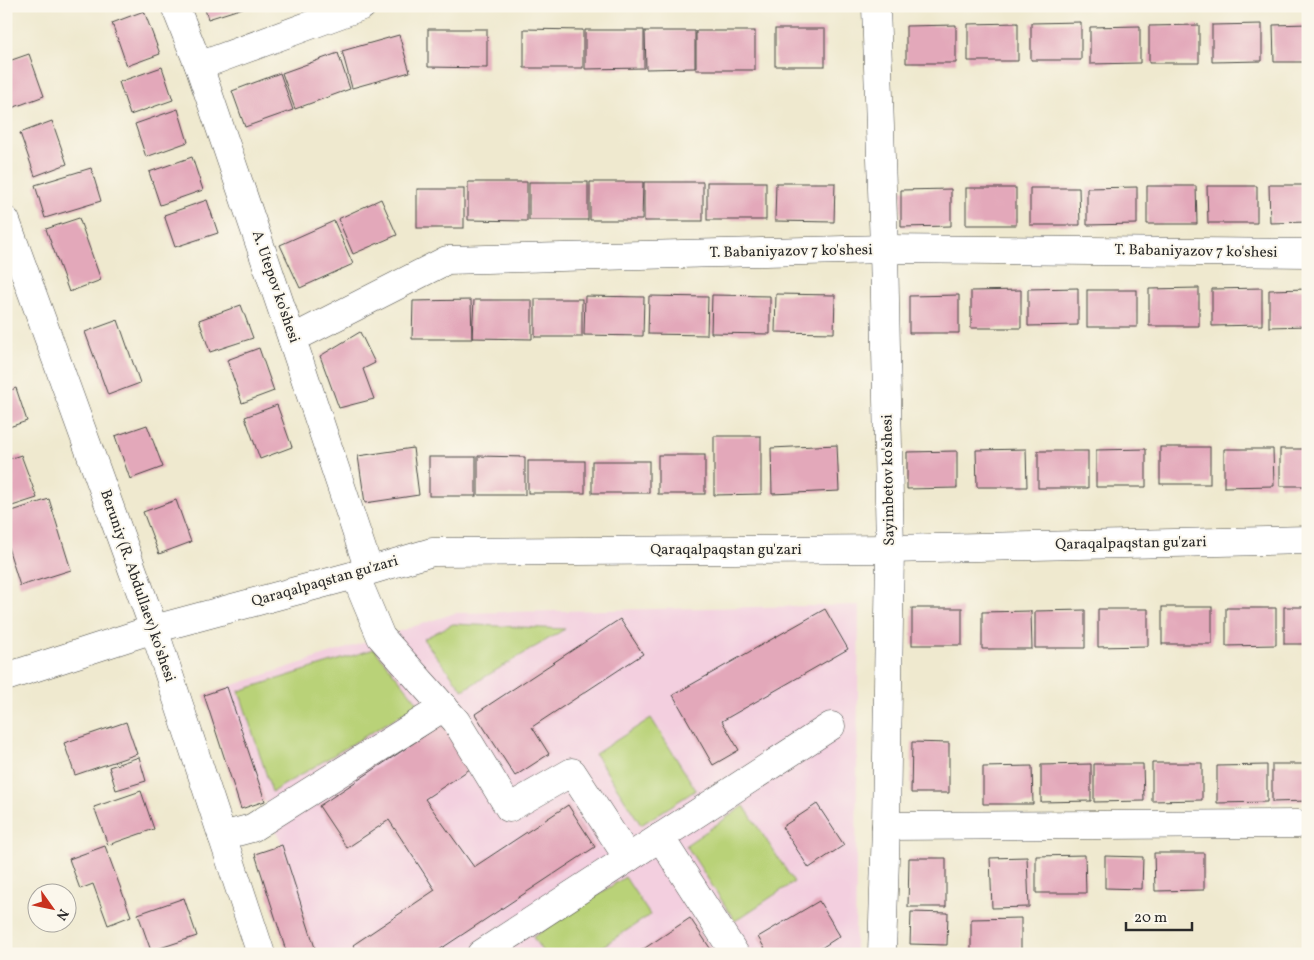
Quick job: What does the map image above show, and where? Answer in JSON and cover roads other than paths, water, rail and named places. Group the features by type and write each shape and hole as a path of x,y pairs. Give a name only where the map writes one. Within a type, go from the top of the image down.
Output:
{"street":[{"name":"A. Utepov ko'shesi","path":"175,6 199,66 292,339 381,637 456,721 509,808 572,772 628,858"},
{"path":"199,66 362,6"},
{"name":"Sayimbetov ko'shesi","path":"876,6 884,249 890,549 882,954"},
{"name":"Beruniy (R. Abdullaev) ko'shesi","path":"6,221 154,629 261,954"},
{"name":"T. Babaniyazov 7 ko'shesi","path":"292,339 447,260 884,249 1308,253"},
{"name":"Qaraqalpaqstan gu'zari","path":"6,677 154,629 362,573 432,552 890,549 1308,540"},
{"path":"222,836 252,828 444,708"},
{"path":"481,954 831,726"},
{"path":"886,826 1298,824"},
{"path":"660,837 735,954"}]}
